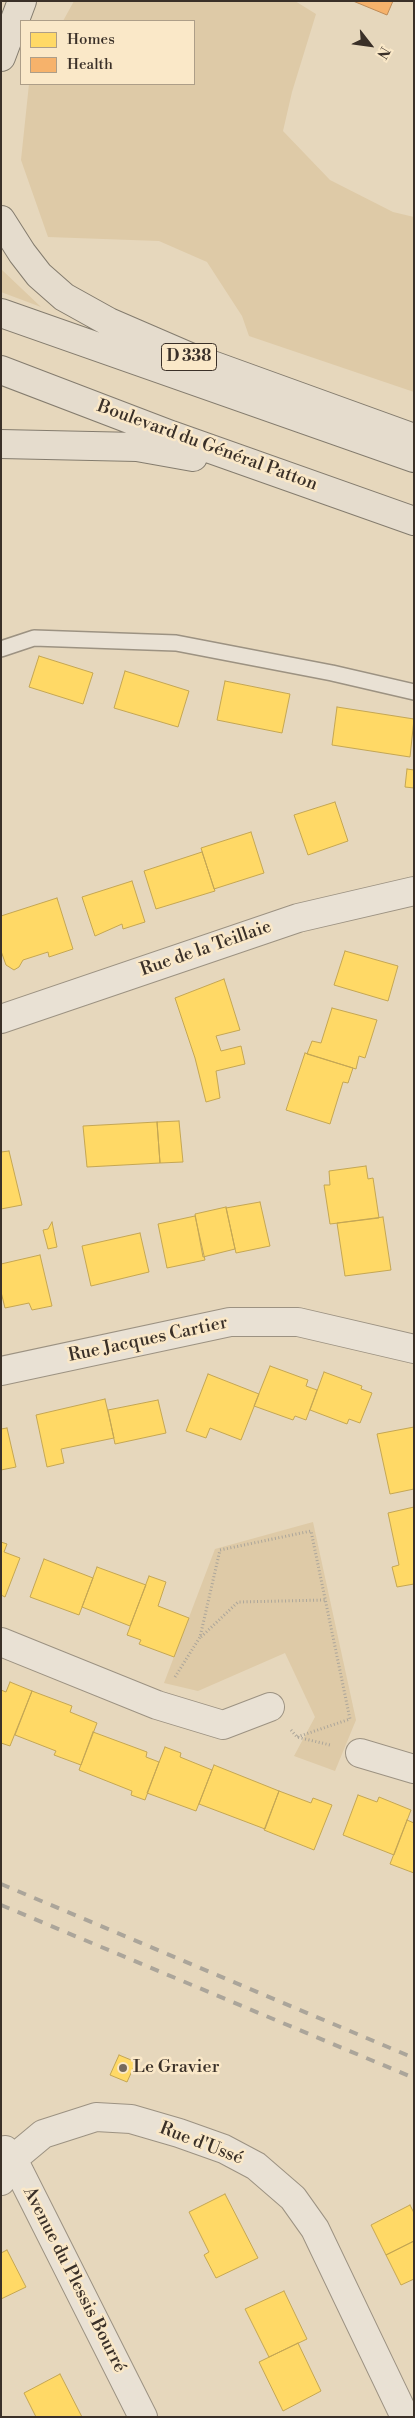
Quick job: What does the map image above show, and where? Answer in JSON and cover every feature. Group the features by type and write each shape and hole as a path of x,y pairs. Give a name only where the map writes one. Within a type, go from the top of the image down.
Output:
{"highway":[{"path":"1,57 22,1"},
{"name":"D 338","path":"1,220 39,275 64,297 109,322 190,357 414,438"},
{"name":"D 338","path":"1,313 414,458"},
{"name":"Boulevard du Général Patton","path":"1,370 171,435 414,520"},
{"path":"1,444 137,446 285,475"}],"street":[{"name":"Rue de la Teillaie","path":"1,1019 298,918 414,891"},
{"name":"Rue Jacques Cartier","path":"1,1371 230,1322 298,1322 414,1349"},
{"path":"1,1642 157,1705 223,1725 270,1707"},
{"path":"360,1753 414,1769"},
{"name":"Rue d'Ussé","path":"5,2162 42,2134 96,2117 131,2119 179,2133 224,2149 256,2166 293,2198 315,2229 404,2417"},
{"name":"Avenue du Plessis Bourré","path":"5,2162 142,2417"}],"lane":[{"path":"1,649 34,638 176,643 332,673 414,692"}],"path":[{"path":"200,1637 220,1550 311,1530 350,1719 297,1737"},
{"path":"157,1705 200,1637 238,1602 325,1600"},
{"path":"270,1707 297,1737 360,1753"}],"shaded area":[{"path":"74,1 295,1 316,14 292,92 283,131 330,180 393,212 414,217 414,392 249,336 242,316 207,262 159,241 48,237 21,160 29,85 195,85 195,20 64,20"},
{"path":"1,269 41,307 1,292"},
{"path":"313,1522 356,1720 335,1771 294,1756 315,1717 285,1653 198,1691 164,1683 215,1549"}],"building: Homes":[{"path":"39,656 93,673 83,704 29,687"},
{"path":"125,671 189,691 178,727 114,708"},
{"path":"225,681 290,694 282,733 217,720"},
{"path":"337,707 414,719 410,757 332,745"},
{"path":"407,769 414,770 414,788 405,787"},
{"path":"335,802 348,841 308,855 294,815"},
{"path":"251,832 264,873 214,889 201,848"},
{"path":"202,852 215,891 156,909 144,871"},
{"path":"132,881 145,922 123,929 122,924 95,936 82,897"},
{"path":"57,898 73,949 49,957 48,952 23,960 19,967 14,970 6,965 1,951 1,916"},
{"path":"345,951 398,966 388,1001 334,985"},
{"path":"224,979 240,1030 216,1036 221,1051 241,1046 245,1064 216,1071 220,1098 206,1102 195,1058 175,998"},
{"path":"332,1008 377,1020 365,1058 359,1056 356,1069 307,1054 312,1041 321,1043"},
{"path":"305,1053 353,1068 348,1083 343,1082 330,1124 286,1110"},
{"path":"179,1121 183,1162 160,1163 157,1122"},
{"path":"157,1122 160,1163 87,1167 83,1126"},
{"path":"9,1151 22,1205 1,1209 1,1152"},
{"path":"366,1166 368,1179 373,1178 379,1218 330,1224 324,1185 330,1185 329,1171"},
{"path":"260,1202 270,1246 236,1253 226,1208"},
{"path":"226,1207 235,1249 203,1257 195,1214"},
{"path":"195,1216 205,1260 167,1268 158,1224"},
{"path":"383,1217 391,1270 345,1276 337,1223"},
{"path":"52,1222 57,1247 48,1249 43,1230 48,1229"},
{"path":"140,1233 149,1272 91,1286 82,1246"},
{"path":"40,1255 52,1306 32,1310 29,1303 5,1308 1,1292 1,1264"},
{"path":"270,1366 308,1380 306,1386 317,1390 306,1420 295,1416 293,1420 254,1406"},
{"path":"324,1372 362,1386 361,1389 372,1393 360,1423 349,1419 347,1424 310,1410"},
{"path":"208,1374 259,1394 241,1440 210,1428 206,1438 186,1431"},
{"path":"105,1399 114,1438 61,1449 64,1463 47,1467 36,1415"},
{"path":"158,1400 166,1433 115,1444 108,1410"},
{"path":"414,1427 414,1489 390,1494 377,1434"},
{"path":"7,1428 16,1467 1,1470 1,1429"},
{"path":"414,1507 414,1584 397,1587 392,1567 399,1565 388,1513"},
{"path":"1,1542 7,1544 4,1552 20,1558 5,1597 1,1595"},
{"path":"44,1559 93,1578 79,1615 30,1597"},
{"path":"97,1567 146,1585 130,1626 82,1607"},
{"path":"149,1576 166,1582 158,1606 189,1618 174,1657 139,1644 141,1640 127,1635"},
{"path":"10,1682 32,1691 10,1746 1,1743 1,1690 6,1692"},
{"path":"32,1691 72,1706 70,1712 97,1723 81,1765 54,1755 56,1751 15,1735"},
{"path":"93,1732 147,1752 146,1757 159,1762 145,1800 131,1795 132,1791 79,1770"},
{"path":"165,1747 181,1753 180,1757 212,1770 196,1811 147,1793"},
{"path":"214,1765 279,1791 265,1829 199,1804"},
{"path":"279,1791 311,1803 313,1798 332,1805 314,1850 264,1830"},
{"path":"358,1795 377,1802 379,1797 411,1810 394,1855 343,1835"},
{"path":"407,1820 414,1823 414,1873 390,1864"},
{"name":"Le Gravier","path":"119,2055 136,2062 127,2082 110,2075"},
{"path":"225,2194 258,2258 216,2278 204,2255 209,2252 189,2212"},
{"path":"410,2205 414,2213 414,2241 386,2255 371,2225"},
{"path":"414,2241 414,2279 401,2285 386,2255"},
{"path":"7,2250 26,2287 1,2299 1,2253"},
{"path":"284,2291 307,2339 269,2357 245,2309"},
{"path":"298,2343 321,2391 283,2411 259,2362"},
{"path":"60,2374 82,2417 36,2417 24,2393"}],"building: Health":[{"path":"353,1 393,1 387,15"}],"railway":[{"path":"1,1884 414,2058"},
{"path":"1,1905 414,2078"}],"place":[{"name":"Le Gravier","path":"123,2068"}]}
